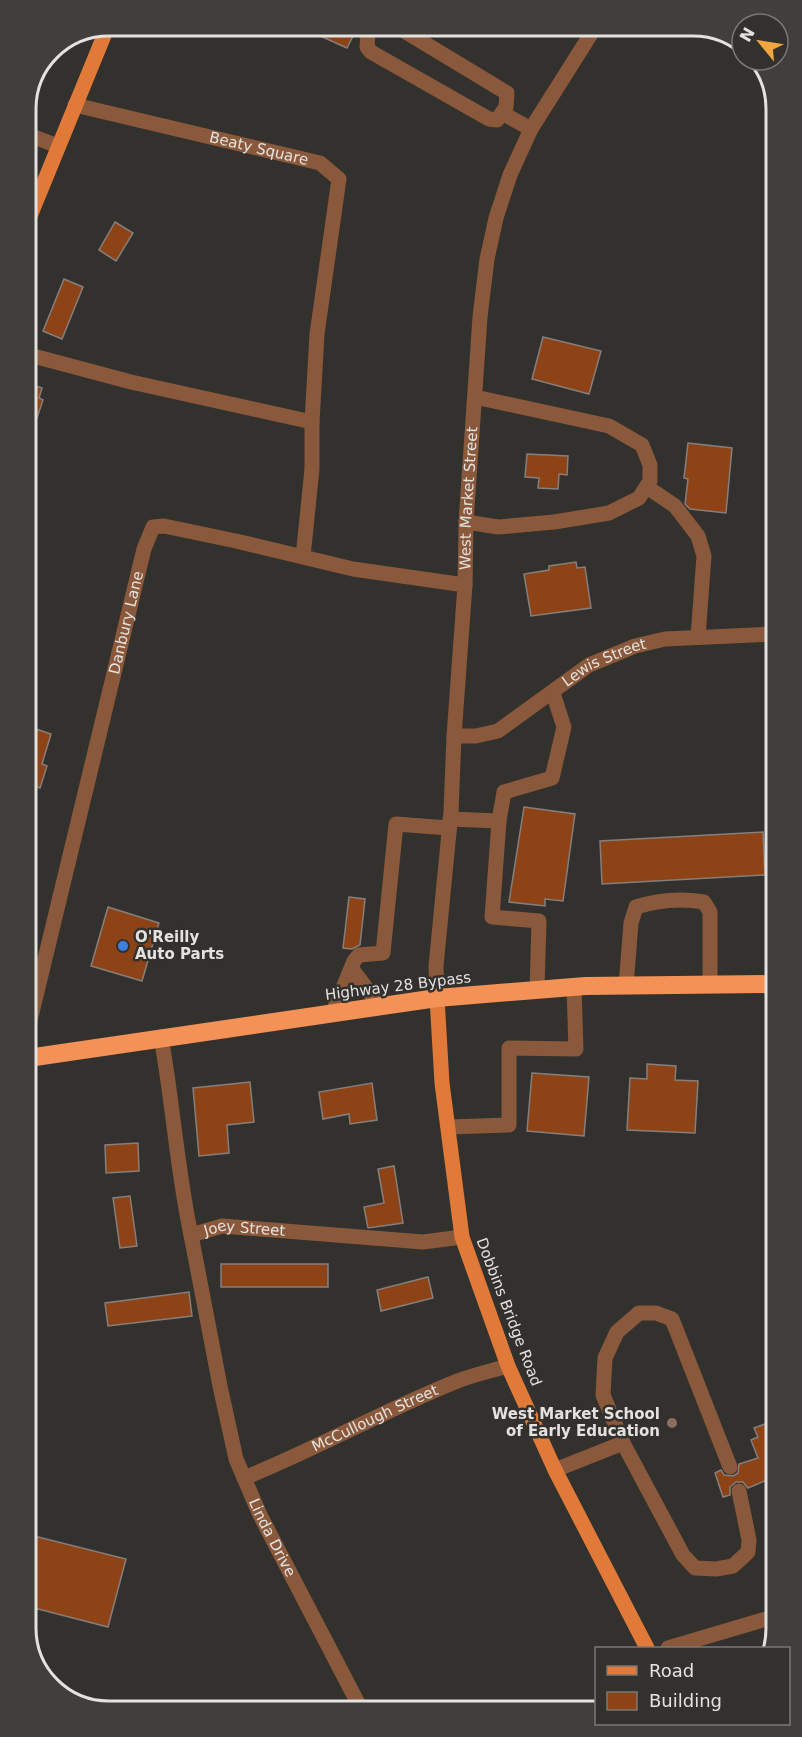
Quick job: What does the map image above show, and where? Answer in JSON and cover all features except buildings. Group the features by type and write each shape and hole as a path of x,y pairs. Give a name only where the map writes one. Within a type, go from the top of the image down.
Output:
{"highway":[{"name":"Highway 28 Bypass","path":"36,1057 437,998 574,987 766,984"}],"main road":[{"path":"36,201 104,36"},
{"name":"Dobbins Bridge Road","path":"437,998 442,1083 462,1237 508,1366 555,1470 645,1647"}],"street":[{"path":"368,36 367,47 371,52 489,119 497,120 506,107 507,93 413,36"},
{"name":"West Market Street","path":"437,998 436,966 450,824 465,585 466,522 480,317 489,249 510,175 531,129 590,36"},
{"name":"Beaty Square","path":"75,105 320,163 339,179 317,334 312,469 303,557"},
{"path":"502,113 531,129"},
{"path":"36,138 58,146"},
{"path":"36,357 131,382 312,422"},
{"path":"466,522 498,527 554,522 609,513 639,498 650,481 650,465 642,445 609,426 475,397"},
{"path":"646,487 675,506 698,536 705,556 698,637"},
{"name":"Danbury Lane","path":"36,996 138,572 153,527 164,526 353,569 465,585"},
{"name":"Lewis Street","path":"454,736 476,736 498,731 589,665 635,646 665,639 766,634"},
{"path":"537,990 539,921 492,917 499,821 504,792 552,778 564,727 553,693"},
{"path":"333,1012 354,961 359,955 383,953 396,824 499,821"},
{"path":"626,986 631,923 636,907 653,902 690,899 704,902 710,912 710,985"},
{"path":"352,969 379,1005"},
{"path":"448,1127 509,1125 509,1048 576,1049 574,987"},
{"name":"Joey Street","path":"161,1037 171,1093 183,1198 191,1235 222,1226 423,1242 462,1237"},
{"name":"Linda Drive","path":"191,1235 236,1459 260,1515 356,1701"},
{"path":"730,1467 672,1319 656,1313 639,1313 617,1332 605,1358 603,1395 623,1443 683,1555 695,1568 716,1569 733,1566 748,1552 749,1540 739,1491"},
{"name":"McCullough Street","path":"244,1478 291,1459 362,1423 457,1381 508,1366"},
{"path":"555,1470 623,1443"},
{"path":"671,1647 766,1619"}],"place":[{"name":"O'Reilly Auto Parts","path":"123,946"},
{"name":"West Market School of Early Education","path":"672,1423"}]}
